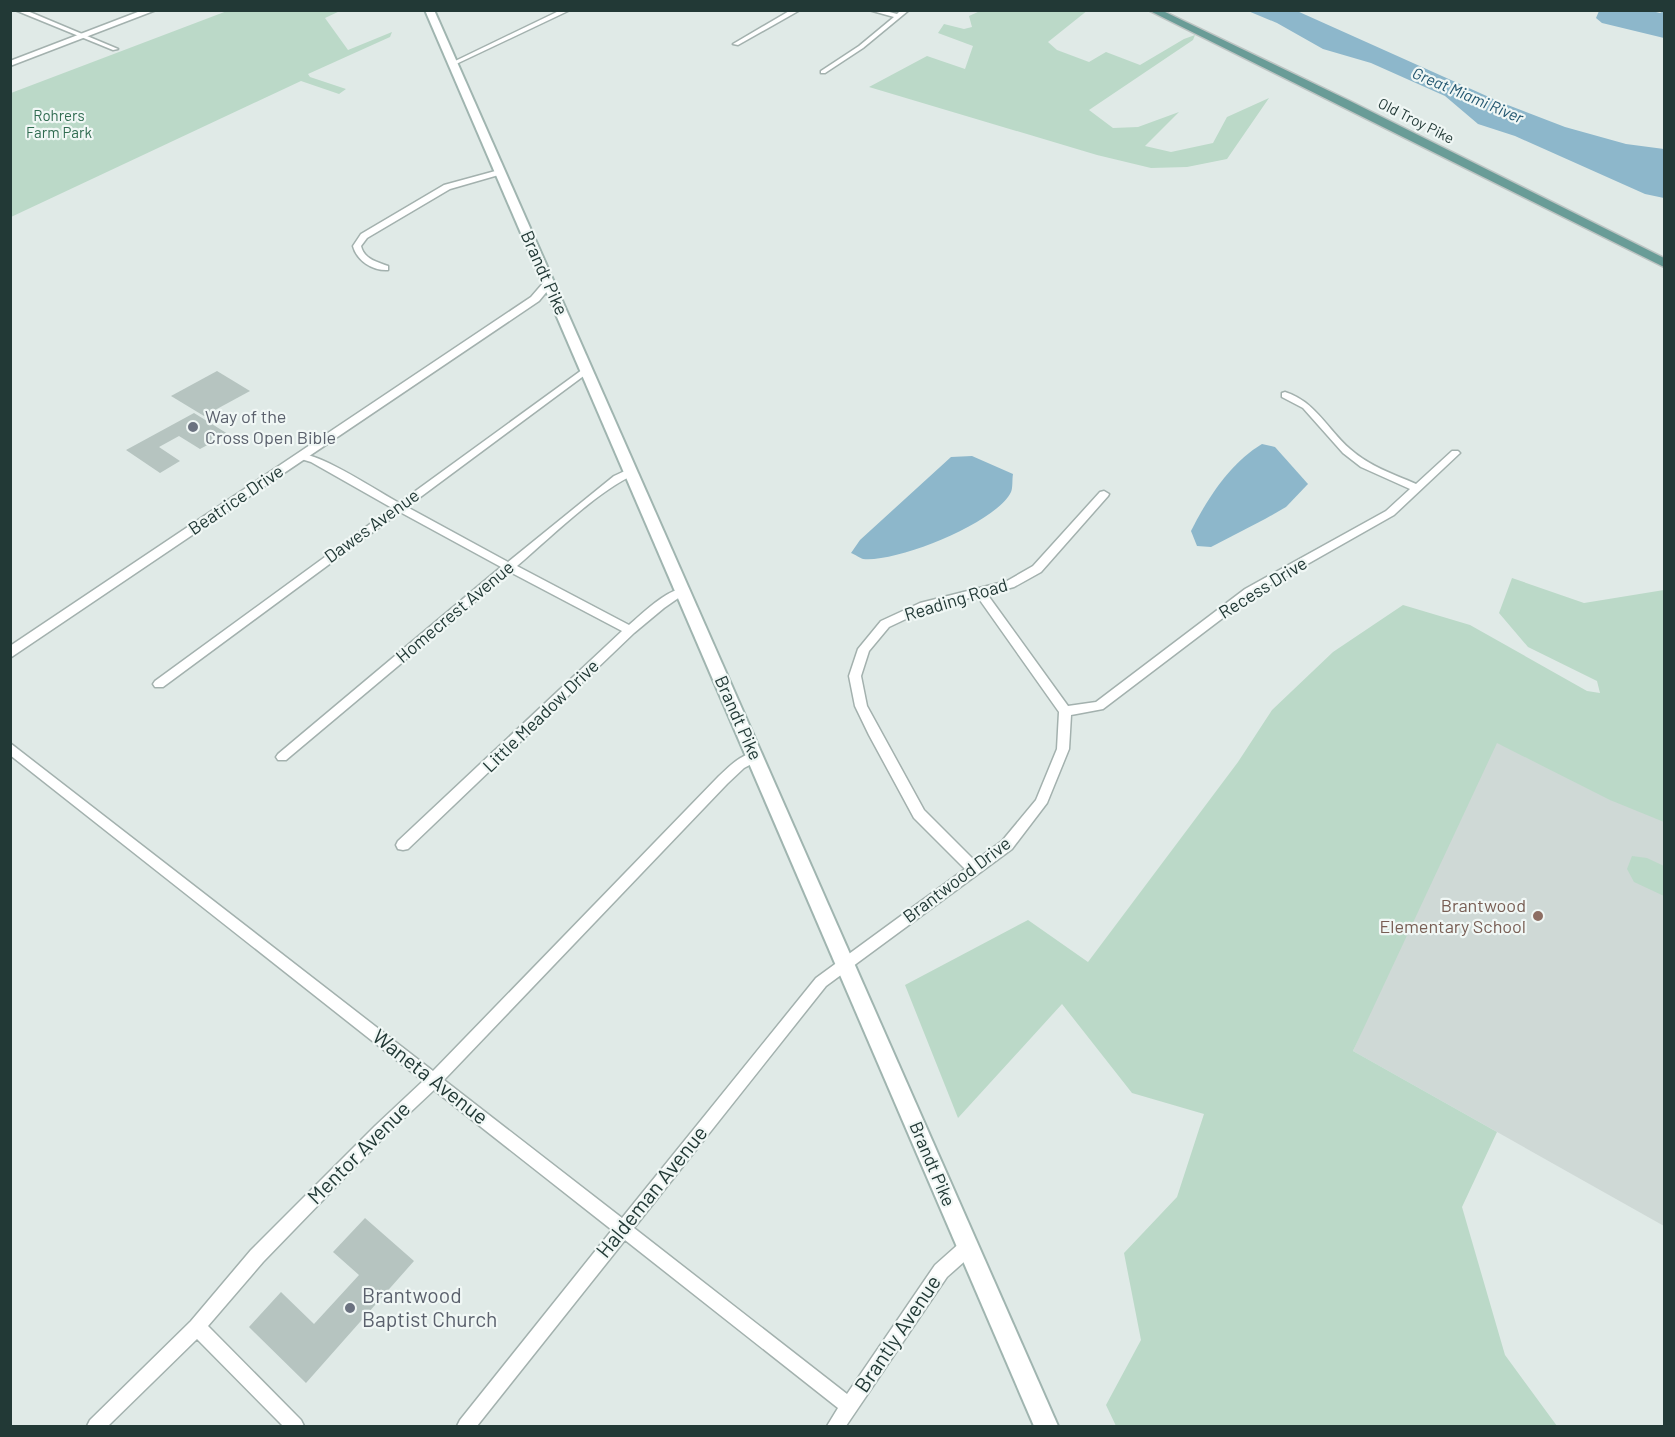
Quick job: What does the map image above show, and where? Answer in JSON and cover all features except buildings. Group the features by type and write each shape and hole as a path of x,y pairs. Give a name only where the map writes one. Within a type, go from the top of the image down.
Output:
{"main road":[{"name":"Old Troy Pike","path":"1152,10 1387,123 1665,263"},
{"name":"Brandt Pike","path":"433,12 452,64 1046,1426"}],"street":[{"path":"18,10 115,49"},
{"path":"10,64 152,10"},
{"path":"452,64 567,10"},
{"path":"736,44 797,10"},
{"path":"872,10 898,16"},
{"path":"823,72 861,47 906,10"},
{"path":"385,268 369,262 358,253 357,246 364,236 447,187 499,172"},
{"name":"Beatrice Drive","path":"10,653 535,299 548,284"},
{"name":"Dawes Avenue","path":"159,684 586,370"},
{"path":"1285,395 1306,406 1346,452 1365,465 1417,488"},
{"name":"Recess Drive","path":"1065,711 1099,706 1249,592 1390,513 1455,453"},
{"path":"302,456 315,460 630,630"},
{"name":"Homecrest Avenue","path":"282,757 608,485 631,472"},
{"name":"Reading Road","path":"974,869 919,814 861,706 855,676 864,649 885,624 924,606 1010,584 1037,569 1104,494"},
{"name":"Little Meadow Drive","path":"403,845 630,630 660,605 682,592"},
{"path":"981,593 1065,711"},
{"name":"Brantwood Drive","path":"845,964 1007,845 1041,803 1063,749 1065,711"},
{"name":"Waneta Avenue","path":"10,748 849,1406"},
{"name":"Mentor Avenue","path":"96,1426 197,1327 257,1256 396,1115 434,1080 723,780 740,765 754,757"},
{"name":"Haldeman Avenue","path":"466,1426 622,1228 821,982 845,964"},
{"name":"Brantly Avenue","path":"836,1426 941,1271 968,1247"},
{"path":"197,1327 295,1426"}],"shaded area":[{"name":"Brantwood Elementary School","path":"1501,712 1664,781 1664,1226 1353,1051"}],"green space":[{"path":"1088,10 1048,42 1057,50 1089,62 1106,52 1140,65 1195,35 1193,40 1089,110 1113,128 1138,127 1179,112 1145,146 1171,152 1213,143 1227,117 1269,98 1227,159 1187,167 1151,168 1097,155 869,87 927,56 965,69 973,46 938,33 944,24 964,29 972,27 969,16 980,11"},
{"name":"Rohrers Farm Park","path":"227,11 340,11 325,18 348,50 392,32 390,37 308,74 310,77 346,89 339,94 301,81 11,217 11,93"},
{"path":"1512,578 1584,603 1664,590 1664,822 1610,800 1497,743 1353,1051 1497,1132 1462,1207 1505,1355 1557,1426 1116,1426 1106,1405 1141,1340 1124,1253 1177,1197 1204,1114 1132,1093 1062,1004 958,1118 905,985 1028,920 1088,962 1238,762 1272,710 1333,652 1403,605 1470,625 1587,691 1600,693 1597,681 1528,647 1499,613"},
{"path":"1632,856 1647,858 1664,866 1664,896 1634,882 1627,869"}],"water":[{"name":"Great Miami River","path":"1248,11 1297,11 1500,102 1565,127 1626,144 1664,149 1664,198 1645,194 1515,136 1478,124 1445,96 1371,63 1323,49 1277,23"},
{"path":"1599,11 1660,13 1664,11 1664,38 1602,23 1596,18"},
{"path":"1262,444 1275,447 1308,484 1286,507 1265,519 1211,547 1197,546 1191,531 1212,494 1240,461"},
{"path":"972,456 1013,474 1011,492 1002,504 966,528 920,548 878,559 863,559 851,553 860,540 951,457"}],"place":[{"name":"Way of the Cross Open Bible","path":"193,427"},
{"name":"Brantwood Elementary School","path":"1538,916"},
{"name":"Brantwood Baptist Church","path":"350,1308"}]}
